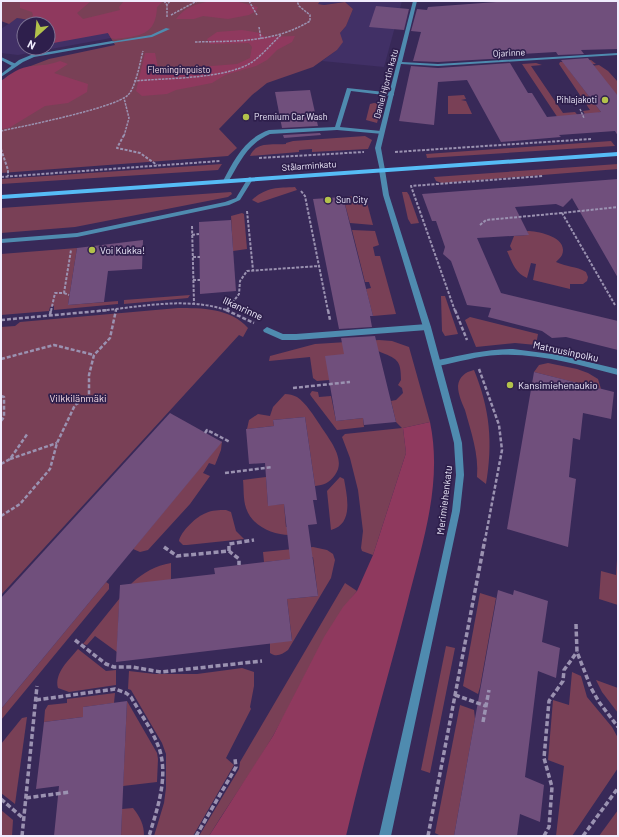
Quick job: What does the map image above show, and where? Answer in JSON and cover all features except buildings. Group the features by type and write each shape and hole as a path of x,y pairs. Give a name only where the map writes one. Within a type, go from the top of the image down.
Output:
{"main road":[{"name":"Stålarminkatu","path":"1,197 618,154"}],"street":[{"name":"Daniel Hjortin katu","path":"382,170 378,148 415,1"},
{"path":"1,76 14,65 33,56 152,36 168,29"},
{"name":"Ojarinne","path":"400,63 438,65 618,54"},
{"path":"1,58 14,65"},
{"path":"336,128 349,89 392,94"},
{"path":"226,181 237,159 253,140 264,134 336,128 381,133"},
{"name":"Merimiehenkatu","path":"382,170 386,195 438,363 458,443 460,475 456,511 441,584 385,836"},
{"path":"1,240 77,235 227,204 238,199 250,179"},
{"name":"Ilkanrinne","path":"267,330 282,337 296,337 427,327"},
{"name":"Matruusinpolku","path":"438,363 474,355 496,352 516,352 556,357 618,372"}],"path":[{"path":"164,1 167,5"},
{"path":"167,18 175,12 197,1"},
{"path":"249,1 257,15"},
{"path":"195,42 261,39 281,34 304,25 310,21 310,15 299,6 297,1"},
{"path":"259,27 261,39"},
{"path":"134,81 206,75 237,69 250,64 281,34"},
{"path":"1,131 104,105 129,95 145,46 152,36"},
{"path":"124,98 129,113 128,126 118,148 140,153 157,165"},
{"path":"580,109 584,118"},
{"path":"394,152 598,138"},
{"path":"1,149 8,170 8,176"},
{"path":"1,177 237,159 365,152"},
{"path":"470,346 455,311 411,186 547,176"},
{"path":"301,191 305,196 330,322"},
{"path":"480,225 486,220 618,207"},
{"path":"247,208 253,270"},
{"path":"562,213 615,305"},
{"path":"192,227 194,303"},
{"path":"192,235 199,234"},
{"path":"64,292 72,246"},
{"path":"193,257 200,257"},
{"path":"227,310 239,294 240,281 247,271 319,266"},
{"path":"68,268 74,267"},
{"path":"193,280 200,280"},
{"path":"50,315 55,293 64,292 66,295 69,295"},
{"name":"Ilkanrinne","path":"1,320 194,303 211,305 227,310 267,330"},
{"path":"1,516 20,504 50,468 57,443 75,406 89,396 89,375 94,355 110,338 116,310"},
{"path":"1,359 54,345 94,355"},
{"path":"428,836 502,450 499,425 479,370"},
{"path":"293,388 350,382"},
{"path":"1,396 4,397 4,417 1,421"},
{"path":"205,432 207,430 230,442"},
{"path":"10,459 28,433"},
{"path":"1,464 10,459 57,443"},
{"path":"225,473 272,467"},
{"path":"229,551 229,544 254,540"},
{"path":"164,548 176,556 229,551 239,559 239,565"},
{"path":"576,624 577,652 591,688 599,702 618,727"},
{"path":"75,640 106,664 114,667 132,667 161,672 262,661"},
{"path":"544,836 549,827 552,787 544,758 549,701 563,681 564,670 577,652"},
{"path":"22,836 37,686"},
{"path":"36,700 115,688 131,697 160,753 162,777 158,807 149,836"},
{"path":"483,722 489,690"},
{"path":"455,695 486,706"},
{"path":"196,836 236,767 235,759"},
{"path":"583,836 618,788"},
{"path":"26,798 70,792"},
{"path":"1,799 24,819"}],"shaded area":[{"path":"320,1 402,1 384,67 322,61 337,50 340,33 346,26 353,9 345,2 324,5 317,4"},
{"path":"16,19 16,55 1,53 1,29"},
{"path":"56,24 108,33 111,38 56,48"}],"green space":[{"name":"Fleminginpuisto","path":"1,1 320,1 318,4 324,5 345,2 353,9 346,26 340,33 343,42 337,50 313,67 267,83 252,95 219,129 237,148 228,156 1,173 1,81 28,67 49,59 115,45 108,33 56,24 56,16 16,16 16,19 9,24 1,21"},
{"path":"20,1 91,1 77,13 83,19 120,10 119,7 124,1 163,1 157,7 156,17 153,24 145,33 132,37 115,39 111,38 108,33 56,43 56,16 32,16 32,12 20,8"},
{"path":"210,1 235,1 258,7 256,11 249,15 228,19 203,16 194,19 176,19 179,15 191,7"},
{"path":"242,30 260,33 265,37 295,36 292,42 277,50 267,60 256,66 225,75 212,83 176,90 167,94 142,96 136,91 145,53 155,53 158,68 173,69 237,64 250,58 252,47 249,43 210,44 207,39 217,32"},
{"path":"591,60 596,64 577,65 569,70 601,112 586,116 583,111 590,110 559,64 560,62"},
{"path":"60,61 68,64 54,73 88,84 87,92 68,103 45,106 9,128 1,129 1,81 19,69"},
{"path":"536,63 542,65 531,66 563,113 575,112 581,119 560,121 522,64"},
{"path":"599,65 608,71 618,82 618,96 583,67"},
{"path":"464,95 466,99 461,100 466,101 472,114 448,114 448,96"},
{"path":"370,104 382,104 377,123 366,120"},
{"path":"365,136 372,140 368,149 312,152 312,149 299,150 299,152 250,156 256,148 265,145 286,144 293,141"},
{"path":"611,141 615,146 427,158 426,154"},
{"path":"222,164 218,170 1,184 1,179"},
{"path":"618,164 618,169 442,183 436,181 434,177"},
{"path":"295,187 297,190 258,203 252,200 267,190"},
{"path":"231,192 232,194 228,197 75,227 1,233 1,208"},
{"path":"402,192 407,192 409,195 419,223 411,224 408,219"},
{"path":"359,196 366,199 373,225 350,223 343,197"},
{"path":"242,213 244,214 247,249 233,251 231,216"},
{"path":"352,230 375,231 379,245 373,247 375,256 380,256 396,314 373,316 366,289 371,288 369,282 365,282"},
{"path":"527,231 538,232 557,239 563,249 562,255 556,262 586,272 588,277 587,281 583,284 570,284 570,289 533,280 536,264 531,263 527,278 523,276 514,267 507,251 512,250 510,246 514,236 528,235"},
{"path":"77,248 68,305 118,301 118,304 54,310 54,306 50,307 49,311 1,315 1,254"},
{"path":"190,295 188,298 124,304 124,300"},
{"path":"441,296 445,296 458,334 445,336 442,331"},
{"name":"Vilkkilänmäki","path":"178,308 215,310 233,316 248,328 243,337 239,335 1,595 1,327 15,326 20,322"},
{"path":"470,317 538,334 536,345 515,343 476,347 465,320"},
{"path":"379,340 392,341 409,347 430,422 403,428 406,453 373,555 362,551 361,548 363,531 358,490 350,458 342,437 345,434 402,428 396,422 391,401 396,400 403,393 402,388 398,385 401,380 399,364 394,358 378,351 342,379 317,381 313,378 310,357 269,361 270,356 315,344"},
{"path":"548,363 577,369 588,373 598,379 601,389 534,372 539,365"},
{"path":"474,370 484,398 489,426 489,454 486,484 477,477 477,460 474,443 458,389 461,378 468,372"},
{"path":"312,391 318,392 319,397 331,396 336,421 363,418 364,427 337,430 311,396 310,394"},
{"path":"285,394 296,396 304,403 335,449 339,462 338,469 333,478 326,483 315,486 305,417 273,420 274,426 247,429 249,420 258,414 270,416 273,407"},
{"path":"430,422 434,468 429,514 419,559 346,836 209,836 273,736 324,637 343,607 357,591 373,555 406,453 403,428"},
{"path":"222,441 221,450 215,465 209,463 203,473 210,476 190,504 148,550 140,552 133,549"},
{"path":"266,477 268,505 284,504 286,527 292,526 292,535 278,534 265,529 249,515 244,498 243,480"},
{"path":"340,477 344,479 347,501 346,516 338,527 331,530 327,491"},
{"path":"226,510 231,512 236,531 244,539 187,545 183,545 179,541 186,529 198,517 211,511"},
{"path":"618,545 618,605 599,599 601,571 616,575"},
{"path":"313,547 327,550 333,554 335,560 331,578 288,650 279,655 275,655 270,653 270,643 292,640 287,599 318,596 313,557 264,562 263,552"},
{"path":"171,563 171,579 119,608 117,652 95,636 87,645 83,644 132,583 150,570"},
{"path":"106,582 109,584 109,589 1,720 1,709"},
{"path":"345,583 357,591 344,608 322,643 283,718 258,761 209,836 199,836 239,769 240,762"},
{"path":"480,593 496,598 478,694 463,686"},
{"path":"446,646 455,648 430,773 421,770"},
{"path":"78,649 106,671 116,670 116,685 69,692 58,688 57,682 60,672"},
{"path":"242,668 254,672 254,686 250,707 251,709 226,758 234,765 193,836 154,836 164,803 166,788 166,754 162,743 131,690 128,689 129,671 155,674 197,674"},
{"path":"572,672 581,676 587,697 612,727 618,738 618,768 572,836 556,836 564,766 548,760 553,700 569,705"},
{"path":"596,680 618,688 618,713 602,692"},
{"path":"115,693 114,703 83,707 83,717 44,722 45,710 48,705 67,703 67,699"},
{"path":"127,701 157,753 157,782 123,786"},
{"path":"460,705 474,710 475,719 454,836 441,836 435,833"},
{"path":"27,717 15,804 1,793 1,744 22,718"},
{"path":"133,808 141,821 144,836 121,836 122,809"},
{"path":"1,810 13,820 12,836 1,836"},
{"path":"618,810 618,836 599,836"}],"place":[{"name":"Pihlajakoti","path":"605,100"},
{"name":"Premium Car Wash","path":"246,117"},
{"name":"Sun City","path":"328,200"},
{"name":"Voi Kukka!","path":"92,250"},
{"name":"Kansimiehenaukio","path":"510,385"}]}
